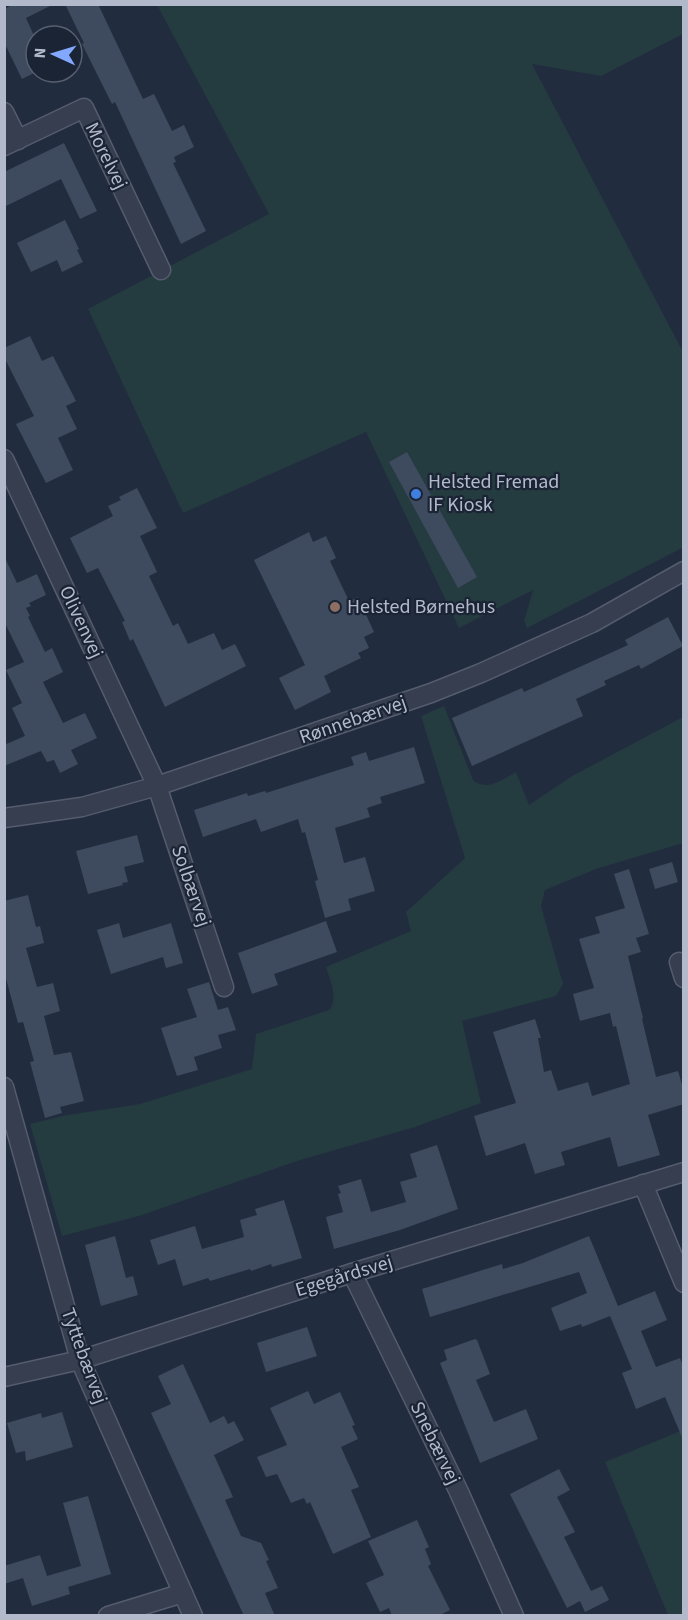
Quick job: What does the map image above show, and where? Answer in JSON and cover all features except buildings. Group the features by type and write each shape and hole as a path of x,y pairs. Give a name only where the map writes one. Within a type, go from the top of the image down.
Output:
{"street":[{"name":"Morelvej","path":"4,112 11,143 84,108 161,270"},
{"name":"Olivenvej","path":"4,459 157,786"},
{"name":"Rønnebærvej","path":"4,818 82,807 157,786 469,679 592,623 684,571"},
{"name":"Solbærvej","path":"157,786 225,987"},
{"name":"Tyttebærvej","path":"4,1087 81,1360 193,1616"},
{"name":"Egegårdsvej","path":"4,1377 81,1360 352,1273 684,1172"},
{"path":"643,1184 684,1283"},
{"name":"Snebærvej","path":"352,1273 459,1492 514,1616"},
{"path":"108,1616 183,1593"}],"green space":[{"path":"157,5 683,5 683,34 601,76 532,64 683,352 684,547 527,628 524,621 533,590 459,628 366,432 183,513 88,309 269,214"},
{"path":"444,706 473,780 489,785 516,772 529,805 572,776 683,717 683,843 596,869 545,890 541,906 563,984 556,996 462,1021 481,1103 415,1127 297,1161 139,1216 62,1236 30,1124 62,1116 140,1104 252,1069 256,1034 329,1010 334,995 326,967 411,931 406,912 465,858 421,716"},
{"path":"683,1430 683,1615 668,1615 605,1462"}],"place":[{"name":"Helsted Fremad IF Kiosk","path":"416,494"},
{"name":"Helsted Børnehus","path":"335,607"}]}
